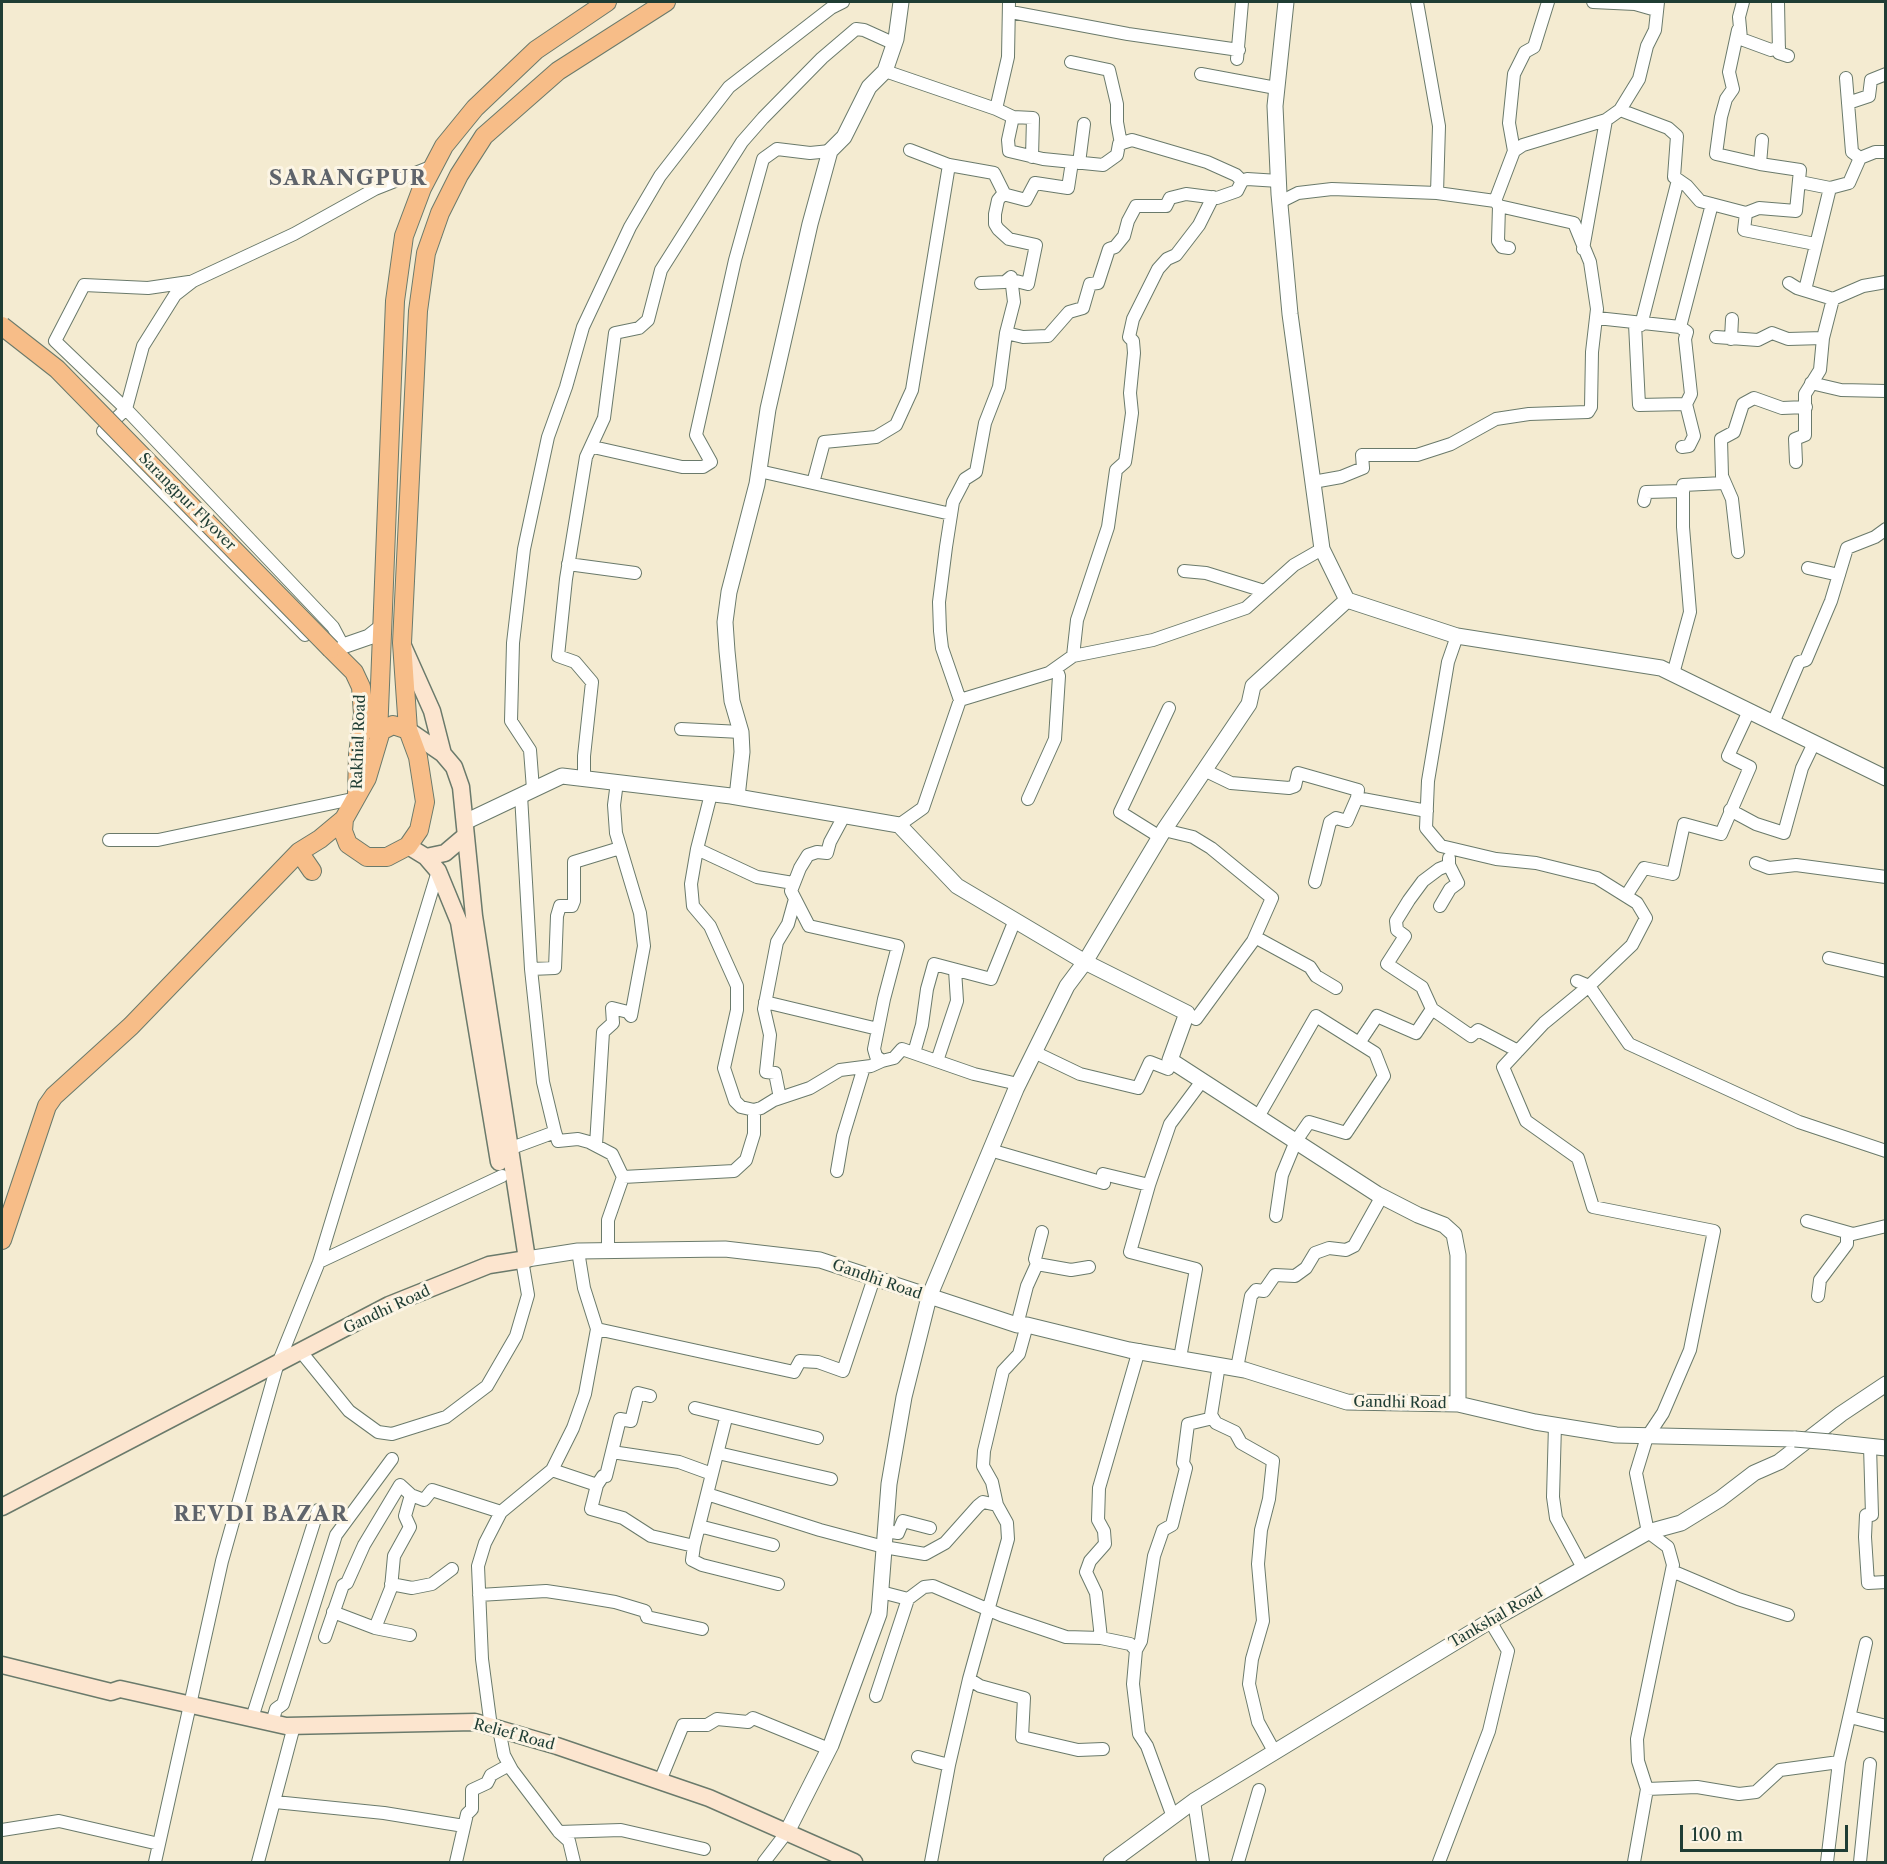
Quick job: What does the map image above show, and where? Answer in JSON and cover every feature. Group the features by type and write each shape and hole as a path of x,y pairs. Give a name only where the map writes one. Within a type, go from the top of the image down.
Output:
{"main road":[{"path":"2,1240 47,1106 54,1096 131,1026 299,852 320,839 344,819 357,798 375,756 378,736 382,686 395,301 404,236 433,166 444,146 475,108 536,50 608,2"},
{"path":"344,819 343,831 348,844 367,857 387,857 408,846 420,830 425,802 418,757 408,730 404,703 402,643 418,311 426,253 440,213 459,175 484,136 558,71 666,2"},
{"name":"Sarangpur Flyover","path":"2,326 57,369 337,648 362,678 382,686 404,703"},
{"path":"402,643 432,711 443,754"},
{"name":"Rakhial Road","path":"357,798 358,755 363,714 362,678"},
{"path":"378,736 385,728 393,725 408,730 443,754 454,767 461,787 474,916 509,1149 521,1260"},
{"path":"426,857 445,853 465,829"},
{"path":"408,846 426,857 438,871 459,922 502,1176 521,1260"},
{"path":"299,852 312,871"},
{"name":"Gandhi Road","path":"2,1507 302,1353 389,1305 489,1265 521,1260"},
{"name":"Relief Road","path":"2,1654 113,1681 120,1689"},
{"name":"Relief Road","path":"2,1665 111,1692 120,1689 294,1726 475,1722 709,1798 854,1863"}],"street":[{"path":"608,1251 608,1220 623,1177 616,1159 596,1145 578,1139 558,1141 543,1082 531,969 527,792 530,750 511,721 513,643 524,549 548,437 566,387 583,327 630,227 660,176 729,87 831,8 843,2"},
{"path":"737,797 742,752 741,732 732,701 725,622 729,592 759,471 771,398 810,224 830,151 844,137 869,87 885,71 895,44 901,2"},
{"path":"996,109 1008,57 1006,42 1010,7 1128,34 1238,54 1242,2"},
{"path":"1286,2 1276,88 1280,202 1290,314 1322,549 1347,600 1457,636 1661,668 1886,778"},
{"path":"1417,2 1439,126 1437,193"},
{"path":"1509,248 1502,247 1498,241 1497,203 1514,151 1509,123 1514,74 1525,52 1534,47 1542,28 1544,2"},
{"path":"1514,151 1523,145 1606,120 1620,110 1639,79 1647,46 1655,30 1659,5 1593,2"},
{"path":"1620,110 1668,128 1677,136 1673,172 1700,201 1746,213 1759,208 1796,211 1800,170 1714,157 1726,99 1733,89 1730,72 1743,2"},
{"path":"1778,2 1779,52 1788,56"},
{"path":"584,778 584,756 592,682 574,662 558,656 568,564 586,458 607,406 615,333 639,328 648,320 661,270 742,142 822,58 856,29 864,30 895,44"},
{"path":"1738,30 1741,39 1747,43 1771,50 1779,47"},
{"path":"1013,117 1008,140 1009,151 1032,157 1102,165 1117,155 1121,144 1117,104 1109,70 1071,62"},
{"path":"885,71 1013,117 1033,118 1032,157"},
{"path":"1201,74 1276,88"},
{"path":"1848,103 1869,96 1871,80 1886,74"},
{"path":"1846,78 1852,152 1860,159"},
{"path":"1583,249 1606,120"},
{"path":"981,283 1005,282 1011,277 1012,280 1028,284 1036,245 1009,239 998,229 995,214 998,200 1005,195 1026,200 1035,183 1068,188 1084,124"},
{"path":"1121,144 1132,140 1166,148 1207,162 1236,175 1242,181"},
{"path":"1760,164 1762,140"},
{"path":"592,447 682,467 703,467 711,462 696,435 735,260 764,159 777,149 810,153 830,151"},
{"path":"910,150 949,165 994,173 1005,195"},
{"path":"1800,182 1830,188 1849,183 1860,159 1875,152 1886,152"},
{"path":"813,483 824,442 876,437 896,425 912,390 949,165"},
{"path":"362,678 308,638 103,431 126,409 142,346 175,295 194,281 294,234 375,189 433,166"},
{"path":"1242,181 1255,179 1279,181"},
{"path":"1678,180 1638,324 1639,405 1686,404"},
{"path":"1006,333 1023,337 1048,336 1054,332 1069,312 1083,308 1090,284 1098,283 1109,249 1116,247 1124,236 1128,221 1136,206 1166,206 1170,198 1186,194 1213,197 1237,191 1242,181"},
{"path":"1805,290 1830,188"},
{"path":"1280,202 1298,193 1332,189 1437,193 1497,203 1574,223 1590,262 1597,318 1591,370 1593,392 1588,412 1529,414 1496,419 1434,451 1405,456 1362,455 1363,468 1341,477 1313,482"},
{"path":"1073,656 1077,620 1106,536 1116,470 1125,462 1128,447 1132,413 1130,393 1134,353 1133,341 1130,337 1133,319 1158,269 1167,259 1176,255 1199,225 1213,197"},
{"path":"1680,327 1712,204"},
{"path":"1746,213 1744,230 1815,244"},
{"path":"899,825 923,808 960,700 942,648 939,602 953,502 965,479 976,472 985,423 999,387 1006,333 1014,302 1012,280"},
{"path":"194,281 148,288 84,285 55,341 126,409 333,627 337,648 369,637 383,626"},
{"path":"1789,283 1833,299 1863,286 1886,282"},
{"path":"1796,462 1795,439 1805,435 1805,394 1820,370 1822,338 1833,299"},
{"path":"1597,318 1680,327 1686,332 1691,394 1686,404 1694,436 1689,446 1682,447"},
{"path":"1731,339 1732,319"},
{"path":"1716,337 1758,340 1772,333 1788,339 1822,338"},
{"path":"1811,383 1841,390 1886,391"},
{"path":"1738,552 1732,499 1724,483 1720,439 1734,432 1743,404 1754,398 1782,408 1806,407"},
{"path":"759,471 951,514"},
{"path":"1673,674 1690,612 1683,527 1683,485 1724,483"},
{"path":"1644,501 1646,492 1683,491"},
{"path":"1773,723 1799,662 1806,660 1847,548 1875,537 1886,529"},
{"path":"960,700 1049,674 1073,656 1153,640 1246,608 1294,565 1322,549"},
{"path":"568,564 635,573"},
{"path":"1809,568 1839,575"},
{"path":"1184,571 1206,573 1264,591"},
{"path":"764,1863 787,1832 829,1749 879,1614 889,1484 904,1397 929,1297 1018,1084 1067,986 1085,962 1162,833 1249,704 1253,686 1347,600"},
{"path":"1457,636 1448,662 1428,781 1426,828 1441,846 1497,859 1536,863 1597,878 1637,903 1646,918 1632,945 1583,983 1503,1067 1526,1121 1578,1158 1593,1207 1714,1232 1690,1350 1663,1413 1647,1437 1636,1473 1648,1532 1668,1546 1673,1558 1637,1739 1638,1761 1647,1789 1634,1863"},
{"path":"1028,799 1055,739 1059,685 1056,668"},
{"path":"465,829 527,792 562,776 737,797 899,825 957,886 1085,962 1196,1019 1255,937 1272,898 1193,837 1162,833 1120,812 1169,708"},
{"path":"1626,896 1644,868 1672,874 1684,824 1721,834 1750,767 1728,756 1749,711"},
{"path":"681,729 741,732"},
{"path":"1730,810 1756,824 1784,833 1802,768 1814,743"},
{"path":"1204,770 1231,783 1289,788 1295,786 1299,773 1358,790 1347,821 1336,818 1330,822 1315,882"},
{"path":"596,1145 603,1032 613,1023 612,1008 628,1012 631,1016 643,957 640,913 620,848 614,812 617,782"},
{"path":"711,794 691,884 693,906 710,926 737,986 737,1010 724,1068 735,1101 741,1107 754,1110 810,1088 840,1070 864,1067 894,1058 902,1049 1018,1084"},
{"path":"109,840 158,840 357,798"},
{"path":"1357,798 1427,811"},
{"path":"844,816 830,842 827,853 817,852 808,855 791,891 809,926 898,946 874,1049 882,1061"},
{"path":"531,969 555,968 557,916 560,906 572,906 574,901 574,862 620,848"},
{"path":"1440,906 1450,889 1458,883 1449,865 1449,848"},
{"path":"697,849 757,877 793,883"},
{"path":"1756,863 1769,868 1796,865 1886,877"},
{"path":"1449,865 1439,868 1423,881 1396,921 1397,930 1405,936 1388,964 1422,987 1432,1009 1471,1036 1478,1030 1518,1051"},
{"path":"155,1863 188,1704 222,1561 277,1366 319,1262 438,871"},
{"path":"780,1098 776,1073 766,1072 770,1035 764,1015 777,942 788,924 795,899"},
{"path":"914,1053 934,964 991,979 1015,920"},
{"path":"1255,937 1310,967 1316,976 1336,988"},
{"path":"1829,958 1886,971"},
{"path":"937,1061 957,1001 955,970"},
{"path":"1583,983 1629,1044 1800,1122 1886,1151"},
{"path":"765,1002 878,1029"},
{"path":"1359,1043 1377,1016 1416,1034 1432,1009"},
{"path":"1034,1052 1080,1074 1138,1088 1150,1062 1168,1069 1187,1013"},
{"path":"1258,1117 1316,1016 1375,1053 1384,1076 1346,1133 1309,1122 1296,1141 1282,1175 1276,1215"},
{"path":"1172,1062 1382,1196 1418,1215 1444,1225 1454,1234 1458,1255 1458,1404"},
{"path":"837,1171 843,1136 864,1067"},
{"path":"1180,1358 1196,1269 1130,1252 1149,1185 1170,1124 1203,1081"},
{"path":"623,1177 734,1171 746,1160 754,1134 754,1110"},
{"path":"509,1149 555,1132"},
{"path":"990,1150 1104,1183 1103,1174 1149,1185"},
{"path":"319,1262 502,1176"},
{"path":"1237,1368 1251,1296 1256,1290 1264,1291 1275,1275 1295,1276 1306,1268 1315,1253 1329,1248 1346,1250 1354,1246 1382,1196"},
{"path":"1807,1221 1853,1234 1886,1226"},
{"path":"931,1863 949,1765 969,1680 994,1581 1008,1539 1007,1523 997,1505 992,1482 983,1466 984,1451 1003,1371 1019,1354 1027,1286 1037,1264 1035,1259 1042,1233"},
{"path":"1818,1296 1820,1280 1847,1244 1847,1233"},
{"name":"Gandhi Road","path":"521,1260 578,1251 724,1249 820,1260 929,1297 1022,1325 1237,1368 1347,1402 1458,1404 1555,1425 1647,1437 1794,1439 1870,1446"},
{"path":"574,1863 569,1841 559,1832 509,1765 495,1728 482,1659 478,1566 485,1543 501,1512 552,1470 573,1428 585,1394 597,1329 584,1287 578,1251"},
{"path":"302,1353 349,1411 378,1432 392,1434 446,1417 487,1386 516,1336 528,1295 521,1260"},
{"path":"1037,1264 1071,1270 1089,1268"},
{"path":"597,1329 794,1372 800,1361 818,1362 843,1371 874,1278"},
{"path":"1101,1638 1096,1593 1086,1572 1090,1561 1105,1544 1104,1531 1098,1520 1100,1488 1139,1350"},
{"path":"1219,1365 1210,1415 1216,1423 1235,1432 1241,1443 1274,1461 1269,1499 1261,1530 1258,1564 1263,1621 1252,1659 1249,1684 1258,1722 1274,1751"},
{"name":"Tankshal Road","path":"1111,1863 1194,1801 1490,1620 1648,1532 1682,1523 1720,1499 1754,1473 1779,1462 1841,1414 1886,1384"},
{"path":"650,1396 638,1393 631,1421 620,1419 606,1476 603,1476 597,1485 591,1509 623,1518 651,1536 694,1546"},
{"path":"694,1408 726,1418 817,1438"},
{"path":"726,1418 692,1560 702,1565 778,1584"},
{"path":"1173,1817 1147,1746 1139,1734 1133,1684 1136,1650 1141,1641 1154,1556 1163,1530 1172,1525 1186,1468 1183,1463 1188,1424 1213,1418"},
{"path":"1555,1425 1553,1497 1557,1518 1583,1568"},
{"path":"1886,1448 1870,1446 1872,1515 1866,1515 1864,1537 1868,1583 1886,1582"},
{"path":"612,1452 679,1462 712,1474"},
{"path":"718,1453 831,1479"},
{"path":"272,1723 276,1709 283,1704 336,1535 392,1459"},
{"path":"552,1470 597,1485"},
{"path":"325,1637 353,1566 400,1485 411,1495 424,1500 432,1490 501,1512"},
{"path":"707,1494 885,1547 925,1554 945,1543 983,1502 997,1505"},
{"path":"375,1628 391,1584 394,1556 410,1527 405,1516 411,1495"},
{"path":"252,1718 318,1510"},
{"path":"886,1531 898,1533 903,1521 930,1528"},
{"path":"699,1526 773,1545"},
{"path":"391,1584 412,1588 432,1584 452,1569"},
{"path":"1672,1571 1738,1599 1788,1615"},
{"path":"876,1696 908,1599 924,1587 933,1586 1066,1637 1101,1638 1130,1644 1136,1650"},
{"path":"479,1595 546,1591 573,1595 615,1602 645,1611 647,1617 702,1629"},
{"path":"881,1592 908,1599"},
{"path":"333,1612 375,1628 410,1635"},
{"path":"1439,1863 1489,1731 1508,1651 1490,1620"},
{"path":"1827,1863 1839,1762 1866,1643"},
{"path":"969,1680 980,1686 1024,1698 1022,1737 1078,1750 1103,1749"},
{"path":"1850,1717 1886,1725"},
{"path":"660,1781 683,1725 707,1725 717,1719 748,1722 753,1718 829,1749"},
{"path":"258,1863 294,1726"},
{"path":"918,1757 949,1765"},
{"path":"1647,1789 1696,1787 1739,1794 1756,1792 1780,1770 1839,1762"},
{"path":"1860,1863 1870,1764"},
{"path":"456,1863 467,1814 472,1809 472,1790 487,1783 491,1775 509,1765"},
{"path":"1238,1863 1259,1790"},
{"path":"1194,1801 1203,1863"},
{"path":"275,1802 384,1813 464,1827"},
{"path":"2,1830 59,1821 159,1844"},
{"path":"559,1832 621,1830 704,1849"}],"district":[{"name":"SARANGPUR","path":"348,179"},
{"name":"REVDI BAZAR","path":"261,1515"}]}
